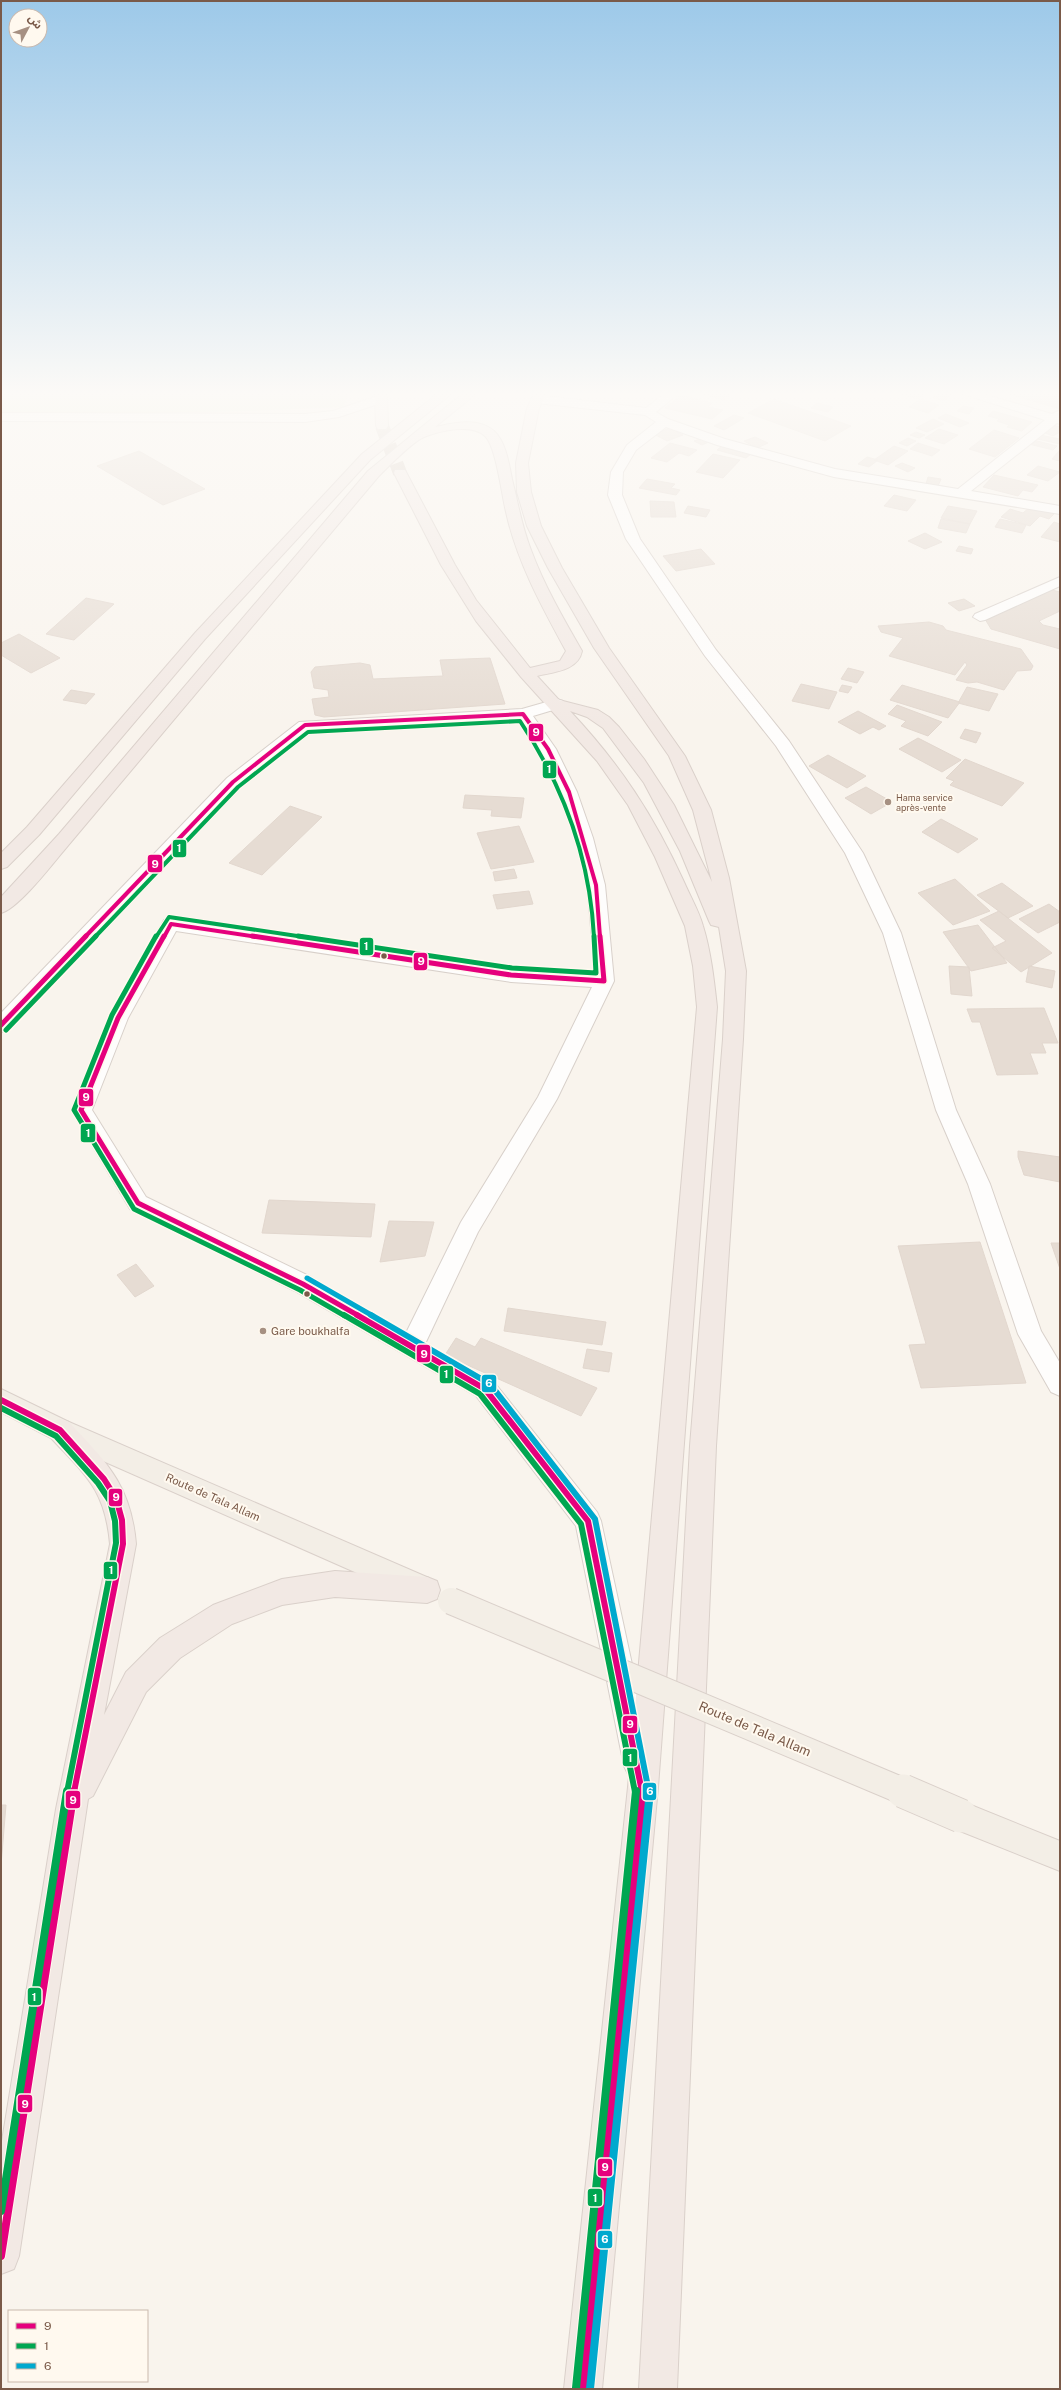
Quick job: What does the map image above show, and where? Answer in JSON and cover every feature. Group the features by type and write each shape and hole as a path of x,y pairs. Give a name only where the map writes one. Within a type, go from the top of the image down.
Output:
{"highway":[{"path":"1,863 32,830 200,636 321,506"},
{"path":"1,907 19,890 65,838 346,506"},
{"path":"418,506 441,556 480,617 526,674 557,704 605,759 643,818 669,867 693,925 705,975 708,1007 643,1787 583,2389"},
{"path":"511,506 525,552 542,596 574,652 574,656 565,664 526,674"},
{"path":"528,506 534,526 555,568 602,648 677,756 702,810 720,878 736,971 733,1039 703,1446 658,2389"},
{"path":"557,704 578,708 597,716 610,727 633,754 658,791 682,837 709,898 736,971"},
{"path":"1,2256 71,1809 123,1544 122,1520 116,1498 104,1479 60,1430"},
{"path":"71,1809 136,1682 170,1648 223,1614 282,1592 336,1584 439,1596"}],"main road":[{"name":"Route de Tala Allam","path":"1,1400 60,1430 439,1596 961,1816 1060,1856"}],"street":[{"path":"619,506 633,539 710,653 783,744 854,853 892,933 946,1110 979,1184 1030,1334 1060,1385"},
{"path":"1034,506 1060,510"},
{"path":"980,617 1058,584"},
{"path":"1,1025 232,782 305,725 523,714 557,704"},
{"path":"411,1348 469,1228 547,1100 604,981 596,885 584,838 566,785 548,749 523,714"},
{"path":"604,981 511,975 171,924 118,1018 81,1110 138,1203 303,1284 411,1348 485,1389 588,1520 643,1787"}],"building":[{"path":"650,506 674,506 676,517 651,517"},
{"path":"688,506 710,510 706,517 684,513"},
{"path":"884,506 911,506 907,511"},
{"path":"948,506 977,511 970,524 941,518"},
{"path":"1030,507 1054,514 1049,519 1040,516 1030,526 1001,517 1010,509 1023,513"},
{"path":"941,519 970,524 966,533 938,528"},
{"path":"1000,519 1026,525 1022,533 995,527"},
{"path":"1054,522 1060,524 1060,542 1041,537"},
{"path":"925,533 942,542 925,549 908,541"},
{"path":"959,546 973,549 971,554 956,551"},
{"path":"701,549 715,564 676,571 663,556"},
{"path":"1048,589 1060,592 1060,611 1039,621 1043,625 1060,629 1060,649 991,629 985,619"},
{"path":"86,598 114,604 74,640 46,634"},
{"path":"964,599 975,606 959,611 948,603"},
{"path":"929,622 943,626 946,630 1021,649 1033,666 1031,670 1017,671 1004,690 977,682 968,683 956,680 967,665 965,662 955,675 889,656 903,638 881,632 878,626"},
{"path":"19,634 60,658 31,673 1,655 1,643"},
{"path":"490,658 505,704 324,717 315,715 312,699 329,697 328,690 314,688 311,672 315,667 360,663 370,665 373,679 443,676 440,660"},
{"path":"848,668 864,672 857,683 841,679"},
{"path":"801,684 837,692 829,709 792,701"},
{"path":"842,685 852,687 848,693 839,691"},
{"path":"902,685 960,702 948,718 890,700"},
{"path":"967,687 998,694 989,711 958,703"},
{"path":"71,690 95,694 86,704 63,700"},
{"path":"897,705 942,722 928,736 901,726 906,721 888,714"},
{"path":"858,711 886,726 879,730 873,727 860,734 838,722"},
{"path":"965,729 981,733 976,743 960,738"},
{"path":"918,738 961,760 942,772 899,749"},
{"path":"828,755 866,776 847,788 809,766"},
{"path":"965,759 1024,783 1002,806 950,785 954,781 946,778"},
{"path":"866,787 892,802 871,814 845,798"},
{"path":"465,795 524,798 521,818 491,816 492,810 463,808"},
{"path":"290,806 322,817 262,875 229,863"},
{"path":"941,819 978,839 958,853 922,832"},
{"path":"519,826 534,862 491,869 477,833"},
{"path":"514,869 517,878 495,881 493,872"},
{"path":"955,879 990,911 953,925 918,893"},
{"path":"1002,883 1033,906 1008,918 977,895"},
{"path":"529,891 533,904 497,909 493,895"},
{"path":"1049,904 1060,912 1060,922 1038,933 1019,919"},
{"path":"999,911 1052,953 1021,972 992,948 1006,941 980,920"},
{"path":"978,925 1007,963 971,971 943,932"},
{"path":"949,966 969,967 972,996 951,994"},
{"path":"1029,966 1055,971 1052,988 1026,982"},
{"path":"1044,1008 1058,1043 1042,1043 1046,1053 1030,1053 1038,1074 997,1075 980,1022 972,1022 967,1009"},
{"path":"1018,1151 1060,1157 1060,1182 1024,1175 1018,1157"},
{"path":"269,1200 375,1204 371,1237 262,1233"},
{"path":"389,1221 434,1222 425,1256 380,1262"},
{"path":"980,1242 1026,1383 921,1388 909,1345 926,1344 898,1246"},
{"path":"1051,1243 1060,1243 1060,1269"},
{"path":"136,1264 154,1286 135,1297 117,1275"},
{"path":"508,1308 606,1322 602,1345 504,1331"},
{"path":"456,1338 475,1347 481,1338 597,1388 581,1416 445,1355"},
{"path":"587,1349 612,1353 609,1372 583,1368"},
{"path":"1,1805 6,1805 1,1865"}],"transit line":[{"name":"9","path":"1,1025 233,782 305,725 523,714 548,749 569,792 584,838 596,885 604,981 511,975 171,924 118,1018 81,1110 138,1203 303,1284 485,1389 588,1521 643,1787 583,2389"},
{"name":"1","path":"6,1030 238,787 308,732 520,721 533,740 564,799 578,841 589,885 593,918 596,973 512,968 169,917 165,921 112,1015 74,1110 134,1209 300,1290 480,1394 581,1524 636,1787 576,2388"},
{"name":"6","path":"307,1278 490,1384 595,1519 650,1787 590,2389"},
{"name":"9","path":"1,1400 60,1430 104,1479 116,1498 122,1520 123,1544 71,1809 1,2256"},
{"name":"1","path":"1,1408 56,1436 98,1483 110,1501 115,1521 116,1543 64,1808 1,2211"}],"place":[{"name":"Hama service après-vente","path":"888,802"},
{"name":"Gare boukhalfa","path":"263,1331"}]}
